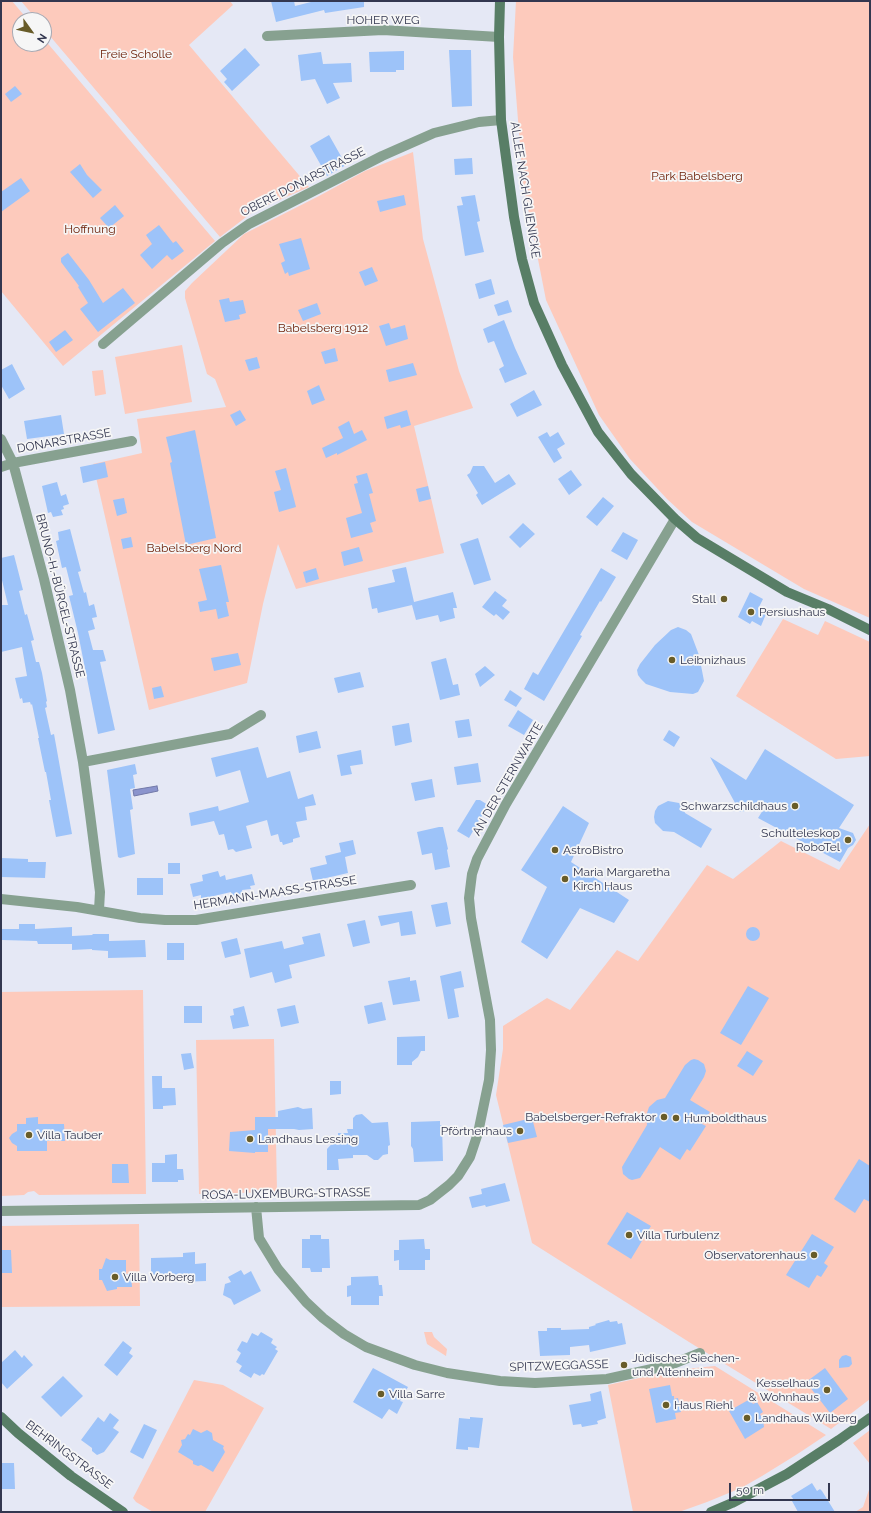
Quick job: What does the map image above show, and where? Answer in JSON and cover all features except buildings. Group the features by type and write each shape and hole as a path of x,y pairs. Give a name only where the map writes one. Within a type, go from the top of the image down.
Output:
{"street":[{"name":"ALLEE NACH GLIENICKE","path":"500,1 499,37 501,120 514,217 522,259 534,303 577,393 603,439 631,474 697,538 787,592 828,609 870,630"},
{"name":"HOHER WEG","path":"266,36 383,30 499,37"},
{"name":"OBERE DONARSTRASSE","path":"103,344 222,243 249,224 382,156 434,134 479,122 501,120"},
{"name":"BRUNO-H.-BÜRGEL-STRASSE","path":"1,440 13,463 70,690 83,762 100,892 99,910"},
{"name":"DONARSTRASSE","path":"1,467 13,463 132,441"},
{"name":"AN DER STERNWARTE","path":"489,1080 491,1050 490,1020 471,918 469,898 472,874 477,859 500,814 676,519"},
{"path":"83,762 230,734 261,715"},
{"name":"HERMANN-MAASS-STRASSE","path":"1,899 41,902 99,910 140,918 196,920 411,885"},
{"name":"ROSA-LUXEMBURG-STRASSE","path":"1,1211 419,1205 440,1194 458,1176 470,1157 478,1133 489,1080"},
{"name":"SPITZWEGGASSE","path":"256,1207 259,1238 278,1269 306,1302 323,1318 344,1334 366,1347 415,1365 447,1373 500,1381 535,1383 607,1379 670,1365 700,1353"},
{"name":"BEHRINGSTRASSE","path":"1,1417 18,1433 71,1476 123,1512"},
{"path":"711,1512 732,1503 787,1474 870,1418"}],"green space":[{"name":"Hoffnung","path":"1,1 12,1 21,12 12,12 12,52 52,52 52,48 215,241 63,366 1,291"},
{"name":"Freie Scholle","path":"21,1 230,1 233,5 189,45 309,187 254,211 220,237 52,38 52,12 30,12"},
{"name":"Park Babelsberg","path":"516,1 870,1 870,618 804,589 692,522 667,499 630,459 599,415 546,300 523,183 513,57"},
{"name":"Babelsberg 1912","path":"413,152 423,239 459,371 473,408 414,426 444,553 296,589 278,544 263,604 247,683 149,710 93,464 142,453 137,419 226,407 215,379 207,374 185,298 185,291 192,283 244,234 365,171"},
{"path":"182,345 192,402 125,414 115,357"},
{"path":"103,370 106,394 95,396 92,371"},
{"path":"783,619 818,635 825,621 870,642 870,756 836,759 736,696"},
{"path":"870,824 870,1399 831,1429 532,1243 496,1095 503,1049 503,1026 547,998 570,1010 617,950 638,961 707,865 733,879 781,841 839,870"},
{"path":"143,990 146,1194 39,1195 34,1191 28,1192 24,1195 1,1196 1,992"},
{"path":"274,1039 277,1192 199,1194 196,1040"},
{"path":"139,1224 140,1306 1,1307 1,1226"},
{"path":"424,1332 432,1332 434,1337 447,1349 446,1356 427,1344"},
{"path":"715,1366 826,1435 741,1488 707,1502 679,1512 633,1512 608,1385 675,1370"},
{"path":"194,1380 223,1385 264,1408 205,1512 153,1512 136,1502 133,1498"},
{"path":"870,1430 870,1464 853,1443"},
{"path":"870,1487 870,1512 855,1512 863,1507"}],"water":[{"path":"157,786 158,791 134,796 133,790"}],"place":[{"name":"Stall","path":"724,599"},
{"name":"Persiushaus","path":"751,612"},
{"name":"Leibnizhaus","path":"672,660"},
{"name":"Schwarzschildhaus","path":"795,806"},
{"name":"Schulteleskop RoboTel","path":"848,840"},
{"name":"AstroBistro","path":"555,850"},
{"name":"Maria Margaretha Kirch Haus","path":"565,879"},
{"name":"Babelsberger-Refraktor","path":"664,1117"},
{"name":"Humboldthaus","path":"676,1118"},
{"name":"Pförtnerhaus","path":"520,1131"},
{"name":"Villa Tauber","path":"29,1135"},
{"name":"Landhaus Lessing","path":"250,1139"},
{"name":"Villa Turbulenz","path":"629,1235"},
{"name":"Observatorenhaus","path":"814,1255"},
{"name":"Villa Vorberg","path":"115,1277"},
{"name":"Jüdisches Siechen- und Altenheim","path":"624,1365"},
{"name":"Kesselhaus & Wohnhaus","path":"827,1390"},
{"name":"Villa Sarre","path":"381,1394"},
{"name":"Haus Riehl","path":"666,1405"},
{"name":"Landhaus Wilberg","path":"747,1418"}],"park label":[{"name":"Babelsberg Nord","path":"194,548"}]}
